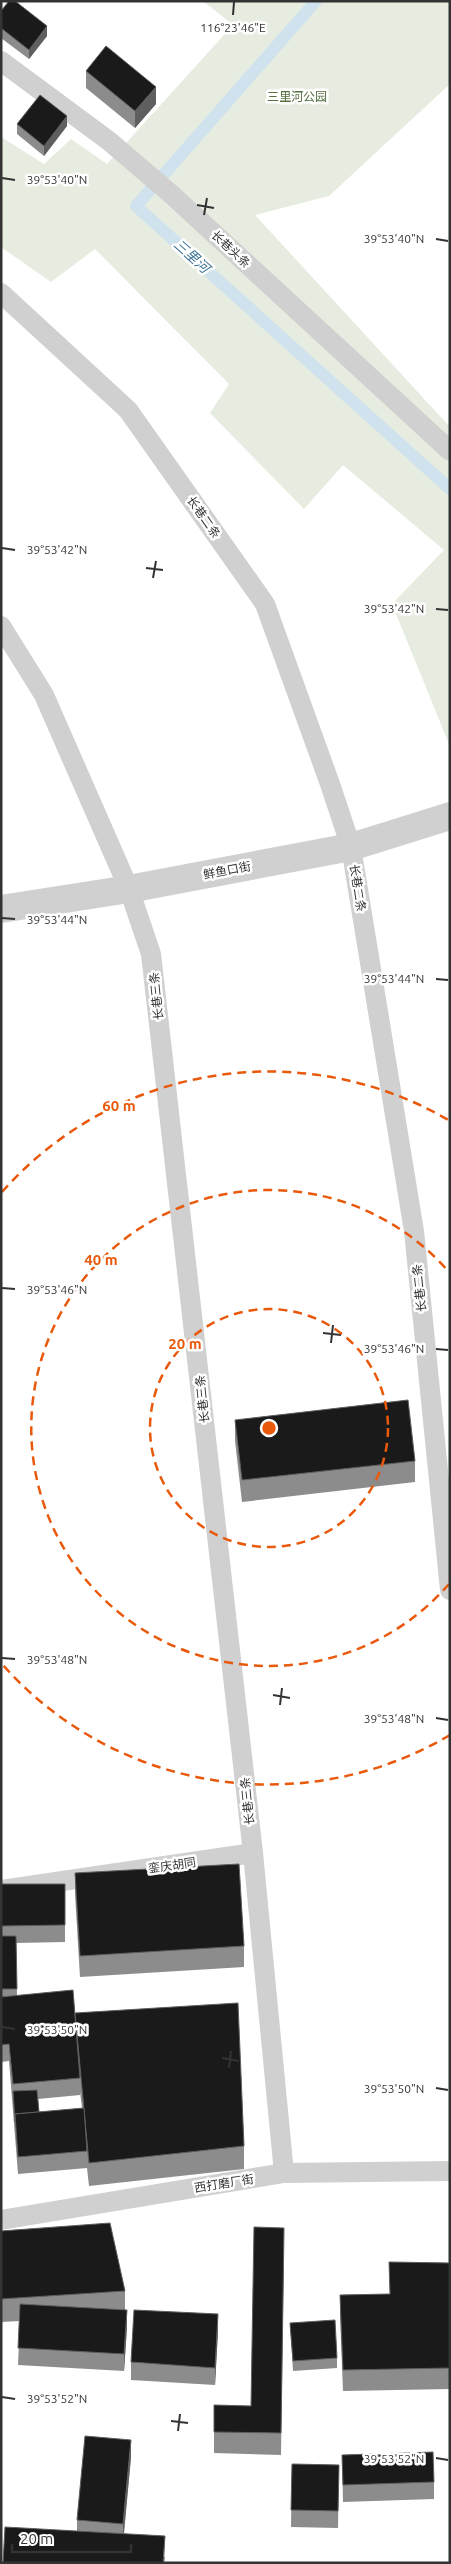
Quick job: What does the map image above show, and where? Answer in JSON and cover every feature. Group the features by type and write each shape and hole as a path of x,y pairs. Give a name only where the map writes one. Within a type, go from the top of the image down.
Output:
{"street":[{"name":"鲜鱼口街","path":"1,909 129,889 351,846 450,816"}],"lane":[{"name":"长巷头条","path":"1,61 109,141 171,194 450,451"},
{"name":"长巷二条","path":"1,293 128,410 265,604 351,846 414,1232 450,1590"},
{"name":"长巷三条","path":"1,626 44,695 129,889 151,954 253,1854 284,2173"},
{"name":"銮庆胡同","path":"1,1890 253,1854"},
{"name":"西打磨厂街","path":"1,2220 284,2173 450,2171"}],"green space":[{"name":"三里河公园","path":"203,1 450,1 450,84 329,196 255,215 450,427 449,744 392,604 444,550 343,465 304,509 210,413 229,384 95,249 51,282 1,247 1,137 44,164 71,139 107,164 233,25"}],"building":[{"path":"9,1 15,1 47,26 29,50 1,28 1,11"},
{"path":"106,46 156,87 135,111 86,71"},
{"path":"40,95 67,116 44,146 17,124"},
{"path":"408,1400 415,1461 242,1480 235,1420"},
{"path":"239,1864 244,1946 80,1956 75,1873"},
{"path":"1,1884 65,1884 65,1925 1,1926"},
{"path":"1,1936 16,1936 17,1989 1,1989"},
{"path":"73,1990 80,2078 13,2084 9,2044 1,2045 1,1997"},
{"path":"238,2003 244,2146 89,2163 75,2013"},
{"path":"37,2090 39,2112 15,2114 15,2122 13,2091"},
{"path":"84,2108 87,2151 18,2157 15,2114"},
{"path":"110,2223 125,2291 1,2299 1,2231"},
{"path":"254,2227 284,2228 281,2433 214,2432 214,2405 251,2406"},
{"path":"389,2262 450,2263 450,2368 343,2370 340,2295 390,2294"},
{"path":"20,2304 127,2310 124,2354 18,2348"},
{"path":"134,2310 218,2314 215,2368 131,2362"},
{"path":"335,2320 337,2358 293,2361 290,2323"},
{"path":"85,2436 131,2440 123,2524 77,2520"},
{"path":"433,2452 434,2482 343,2485 342,2455"},
{"path":"292,2464 339,2465 338,2511 291,2510"},
{"path":"5,2527 165,2536 163,2563 3,2563"}],"waterway":[{"name":"三里河","path":"316,1 136,206 450,489"}]}
